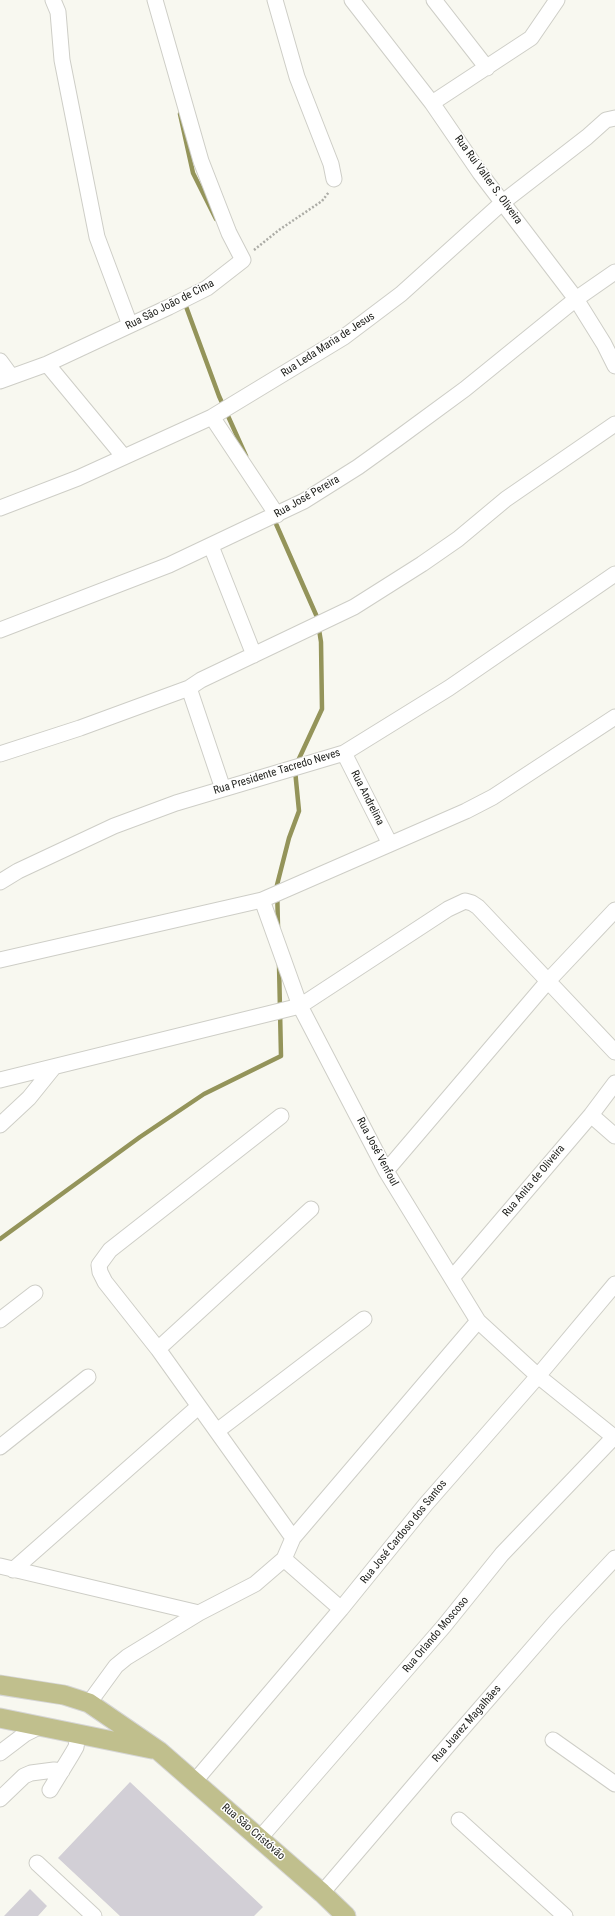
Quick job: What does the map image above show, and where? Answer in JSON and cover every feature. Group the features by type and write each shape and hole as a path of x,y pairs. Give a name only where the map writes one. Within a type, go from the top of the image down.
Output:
{"main road":[{"name":"Rua São Cristóvão","path":"3,1688 64,1696 89,1703 159,1751 260,1838 346,1916"},
{"path":"79,1735 90,1729 96,1720 96,1715 89,1703"},
{"name":"Rua São Cristóvão","path":"0,1718 159,1751"}],"street":[{"path":"53,0 58,12 62,60 97,237 130,326"},
{"path":"155,0 201,161 227,227 243,260"},
{"path":"275,0 297,77 331,164 334,179"},
{"name":"Rua Rui Valter S. Oliveira","path":"352,0 432,103 480,173 576,299 604,344 615,366"},
{"path":"434,0 487,68"},
{"path":"432,103 531,38 557,0"},
{"name":"Rua Leda Maria de Jesus","path":"0,508 78,478 212,417 344,337 378,313 503,202 587,137 606,120 615,118"},
{"name":"Rua São João de Cima","path":"6,379 47,364 130,326 207,288 243,260"},
{"name":"Rua José Pereira","path":"0,630 169,565 277,515 326,487 397,440 465,389 576,299 615,272"},
{"path":"0,361 6,379"},
{"path":"47,364 124,457"},
{"path":"212,417 277,515"},
{"path":"0,754 80,728 189,688 201,680 354,607 422,564 458,538 506,499 615,424"},
{"path":"211,546 254,655"},
{"name":"Rua Presidente Tacredo Neves","path":"0,882 25,867 114,826 176,803 344,752 449,688 615,574"},
{"path":"189,688 223,789"},
{"path":"0,960 262,900 466,811 493,797 615,717"},
{"name":"Rua Andrelina","path":"344,752 390,844"},
{"name":"Rua José Venfoul","path":"262,900 300,1006 386,1171 478,1321 538,1376 615,1437"},
{"path":"0,1080 300,1006 448,909 465,901 472,902 478,907 615,1052"},
{"path":"386,1171 548,981 615,910"},
{"path":"0,1125 29,1098 54,1067"},
{"name":"Rua Anita de Oliveira","path":"452,1278 591,1115 615,1084"},
{"path":"591,1115 615,1136"},
{"path":"281,1116 110,1250 99,1265 100,1272 105,1282 158,1348 198,1407 217,1431 293,1538"},
{"path":"158,1348 311,1209"},
{"name":"Rua José Cardoso dos Santos","path":"195,1781 341,1609 426,1504 538,1376 615,1284"},
{"path":"0,1320 35,1293"},
{"path":"217,1431 364,1319"},
{"path":"89,1703 116,1666 140,1649 199,1613 255,1584 284,1559 293,1538 478,1321"},
{"path":"0,1447 88,1377"},
{"path":"7,1568 198,1407"},
{"name":"Rua Orlando Moscoso","path":"260,1838 444,1626 502,1554 615,1437"},
{"name":"Rua Juarez Magalhães","path":"322,1893 556,1621 615,1558"},
{"path":"284,1559 341,1609"},
{"path":"7,1568 199,1613"},
{"path":"0,1753 26,1734 39,1727"},
{"path":"50,1790 76,1747 79,1735"},
{"path":"553,1740 615,1784"},
{"path":"0,1799 24,1776 31,1773 54,1770 62,1771"},
{"path":"460,1820 565,1916"},
{"path":"37,1863 94,1916"}],"path":[{"path":"243,260 279,230 322,201 330,190 334,179"}],"building":[{"path":"130,1782 263,1907 254,1916 120,1916 58,1858"},
{"path":"30,1889 47,1906 38,1916 4,1916"}],"waterway":[{"path":"180,114 193,173 216,219"},
{"path":"184,301 219,396 246,456"},
{"path":"273,517 317,617 321,642 322,709 297,763"},
{"path":"278,927 277,885 289,838 299,811 295,770"},
{"path":"0,1239 140,1137 204,1094 281,1056 279,964"}]}
